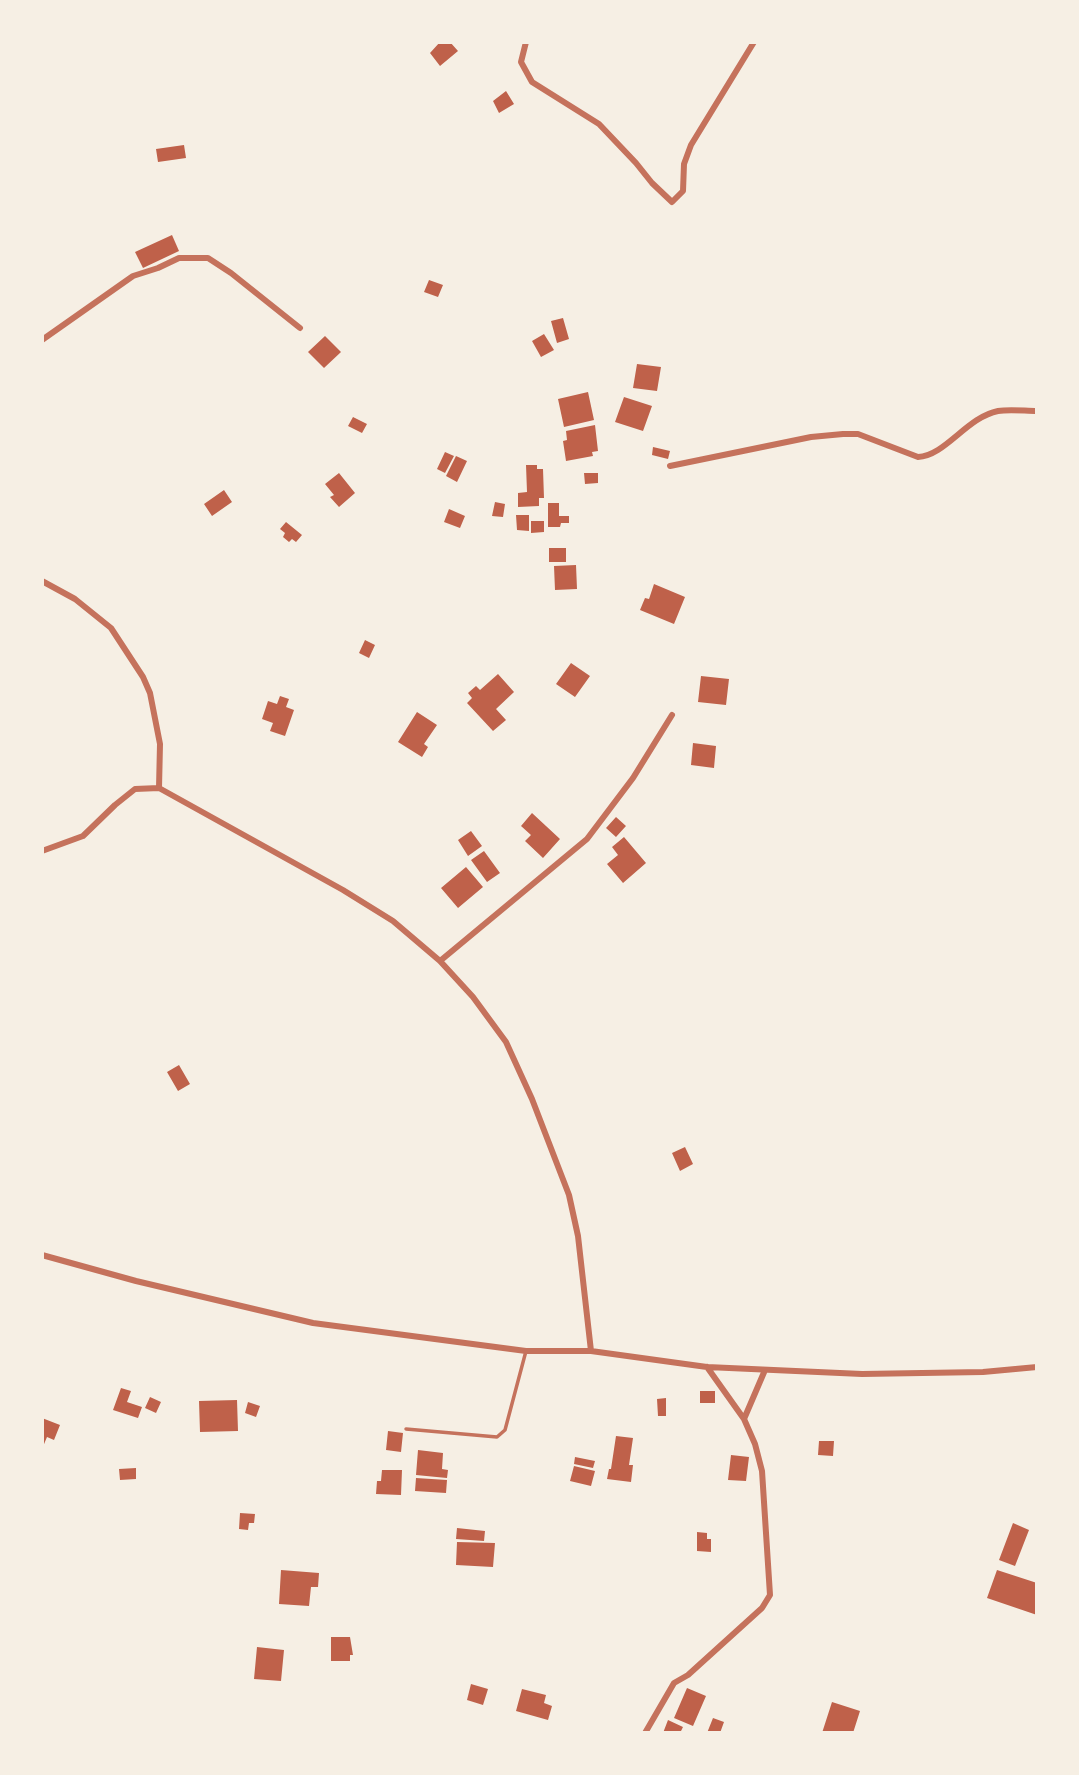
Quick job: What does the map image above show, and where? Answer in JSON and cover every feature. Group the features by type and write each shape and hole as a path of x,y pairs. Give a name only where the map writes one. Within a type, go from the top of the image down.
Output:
{"street":[{"path":"526,42 521,62 532,82 599,124 672,202 682,191 684,164 691,145 754,42"},
{"path":"42,340 133,276 179,258 208,258 300,328"},
{"path":"670,466 811,437 843,434 858,435 918,457 928,456 970,423 998,411 1037,411"},
{"path":"42,581 75,599 111,628 143,677 150,694 160,744 159,788"},
{"path":"440,961 587,839 625,788 672,715"},
{"path":"42,851 83,836 135,789 159,788 343,890 393,922 440,961 473,997 506,1042 532,1099 569,1195 578,1236 591,1351"},
{"path":"42,1255 136,1281 313,1323 526,1351 591,1351 707,1367 862,1374 983,1372 1037,1367"},
{"path":"645,1733 674,1683 688,1675 768,1601 770,1588 762,1471 755,1444 744,1419 707,1367"},
{"path":"744,1419 765,1370"}],"lane":[{"path":"405,1429 497,1437 505,1430 526,1351"}],"building":[{"path":"440,42 450,42 458,51 440,66 430,53"},
{"path":"506,91 514,104 499,113 493,101"},
{"path":"184,145 186,158 158,162 156,149"},
{"path":"172,235 179,251 143,268 135,252"},
{"path":"429,280 443,285 438,297 424,292"},
{"path":"563,318 569,339 557,343 551,321"},
{"path":"544,334 554,350 541,357 532,341"},
{"path":"325,336 341,352 324,368 308,352"},
{"path":"637,364 661,367 657,391 633,388"},
{"path":"588,392 594,420 564,427 558,399"},
{"path":"624,397 652,406 643,431 615,422"},
{"path":"353,417 367,424 362,433 348,426"},
{"path":"595,425 598,451 592,452 593,456 566,461 563,441 567,440 566,431"},
{"path":"653,447 670,451 668,459 652,455"},
{"path":"445,452 454,456 445,473 437,469"},
{"path":"456,456 467,461 457,482 446,476"},
{"path":"526,465 537,465 537,469 543,469 544,498 539,498 539,506 518,507 518,493 527,492"},
{"path":"339,473 355,493 339,507 330,497 334,495 325,484"},
{"path":"584,473 598,473 598,483 585,484"},
{"path":"224,490 232,502 212,516 204,504"},
{"path":"495,502 505,504 503,517 492,516"},
{"path":"548,503 559,503 559,516 569,516 569,523 561,523 560,527 548,527"},
{"path":"449,509 465,516 460,528 444,522"},
{"path":"516,515 529,515 529,531 517,530"},
{"path":"531,521 544,521 544,532 531,533"},
{"path":"286,522 302,535 296,542 292,539 289,542 283,537 285,533 280,529"},
{"path":"549,548 566,548 566,562 549,562"},
{"path":"576,565 577,589 555,590 554,566"},
{"path":"654,584 685,597 674,624 640,610 645,598 649,599"},
{"path":"365,640 375,645 369,658 359,653"},
{"path":"571,663 590,676 575,697 556,684"},
{"path":"498,674 514,692 496,709 506,720 493,731 467,703 472,698 468,693 476,686 480,690"},
{"path":"701,676 729,679 726,705 698,702"},
{"path":"280,696 289,699 286,707 294,710 285,736 270,731 273,723 262,719 268,701 277,704"},
{"path":"417,712 437,725 424,744 428,747 422,757 398,742"},
{"path":"693,743 716,746 714,768 691,765"},
{"path":"532,813 560,839 543,858 525,841 531,835 521,826"},
{"path":"616,817 626,826 616,837 606,828"},
{"path":"471,831 482,846 468,856 458,840"},
{"path":"624,837 646,863 623,883 607,864 618,855 612,847"},
{"path":"484,851 500,873 487,882 471,860"},
{"path":"466,867 483,887 458,908 441,888"},
{"path":"179,1065 190,1084 178,1091 167,1072"},
{"path":"685,1147 693,1164 680,1171 672,1153"},
{"path":"121,1388 131,1391 127,1402 142,1407 138,1418 113,1410"},
{"path":"700,1391 715,1391 715,1403 700,1403"},
{"path":"150,1397 161,1402 156,1413 145,1408"},
{"path":"666,1398 666,1416 658,1416 657,1399"},
{"path":"237,1400 238,1431 200,1432 199,1401"},
{"path":"248,1402 260,1406 256,1417 245,1413"},
{"path":"42,1418 60,1425 54,1440 47,1437 42,1449"},
{"path":"388,1431 403,1433 401,1452 386,1450"},
{"path":"616,1436 633,1438 629,1465 633,1465 631,1482 607,1479"},
{"path":"819,1441 834,1441 833,1456 818,1455"},
{"path":"418,1450 443,1453 442,1469 448,1470 447,1478 416,1475"},
{"path":"731,1455 749,1457 746,1481 728,1480"},
{"path":"575,1457 595,1461 593,1468 574,1464"},
{"path":"574,1466 595,1471 591,1486 570,1481"},
{"path":"136,1468 136,1479 120,1480 119,1469"},
{"path":"382,1470 402,1470 401,1495 376,1494 377,1481 381,1481"},
{"path":"416,1478 447,1480 446,1493 415,1491"},
{"path":"240,1513 255,1514 254,1523 249,1523 248,1530 239,1529"},
{"path":"1013,1523 1029,1530 1015,1566 999,1560"},
{"path":"457,1528 485,1531 484,1541 456,1539"},
{"path":"697,1532 707,1533 707,1539 711,1539 711,1552 697,1551"},
{"path":"457,1542 495,1543 493,1567 456,1565"},
{"path":"281,1570 319,1573 318,1587 311,1587 309,1606 279,1604"},
{"path":"997,1570 1037,1583 1037,1615 987,1598"},
{"path":"331,1637 350,1637 353,1655 350,1655 350,1661 331,1661"},
{"path":"257,1647 284,1650 281,1681 254,1679"},
{"path":"471,1684 488,1689 483,1705 467,1700"},
{"path":"687,1688 706,1696 693,1726 674,1718"},
{"path":"522,1689 546,1695 544,1703 552,1706 548,1720 516,1711"},
{"path":"832,1702 860,1711 853,1733 822,1733"},
{"path":"713,1718 724,1722 720,1733 707,1733"},
{"path":"668,1720 683,1727 680,1733 663,1733"}]}
